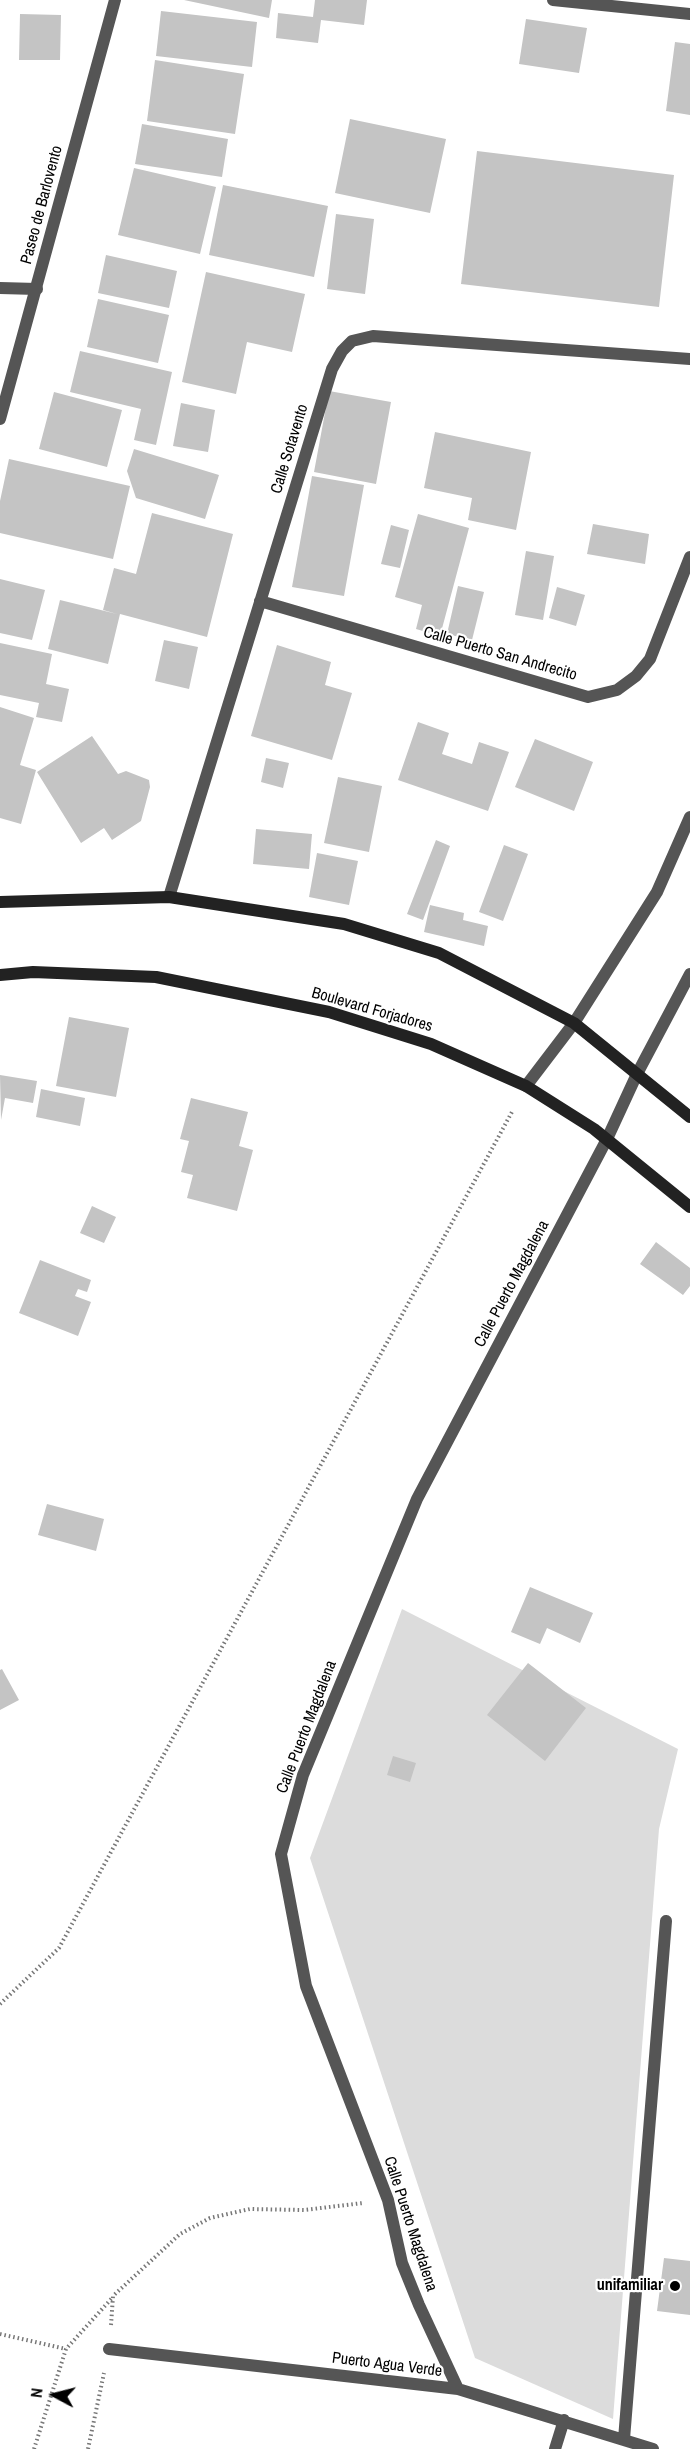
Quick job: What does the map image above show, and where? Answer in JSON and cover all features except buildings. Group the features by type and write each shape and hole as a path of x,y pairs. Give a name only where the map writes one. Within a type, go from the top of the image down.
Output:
{"main road":[{"path":"0,902 169,897 344,924 439,953 574,1023 690,1117"},
{"name":"Boulevard Forjadores","path":"0,975 33,972 156,977 329,1012 431,1044 526,1086 607,1139 690,1207"}],"street":[{"name":"Paseo de Barlovento","path":"0,419 115,0"},
{"path":"553,0 690,14"},
{"path":"0,288 37,289"},
{"name":"Calle Sotavento","path":"169,897 332,369 342,351 352,341 374,336 690,358"},
{"name":"Calle Puerto San Andrecito","path":"260,601 588,697 617,690 636,676 650,659 690,557"},
{"path":"526,1086 574,1023 657,892 690,817"},
{"name":"Calle Puerto Magdalena","path":"458,2390 402,2263 388,2200 306,1986 281,1854 303,1775 417,1499 607,1139 637,1074 690,974"},
{"path":"624,2439 666,1921"},
{"name":"Puerto Agua Verde","path":"109,2349 458,2390 564,2420 653,2449"},
{"path":"555,2449 564,2420"}],"path":[{"path":"0,2004 58,1947 526,1086"},
{"path":"34,2449 66,2349 113,2296 180,2234 210,2218 250,2209 304,2210 388,2200"},
{"path":"88,2449 109,2349 113,2296"},
{"path":"0,2334 66,2349"}],"shaded area":[{"path":"402,1609 678,1749 659,1829 613,2419 475,2358 310,1858"}],"place":[{"name":"unifamiliar","path":"675,2286"}]}
